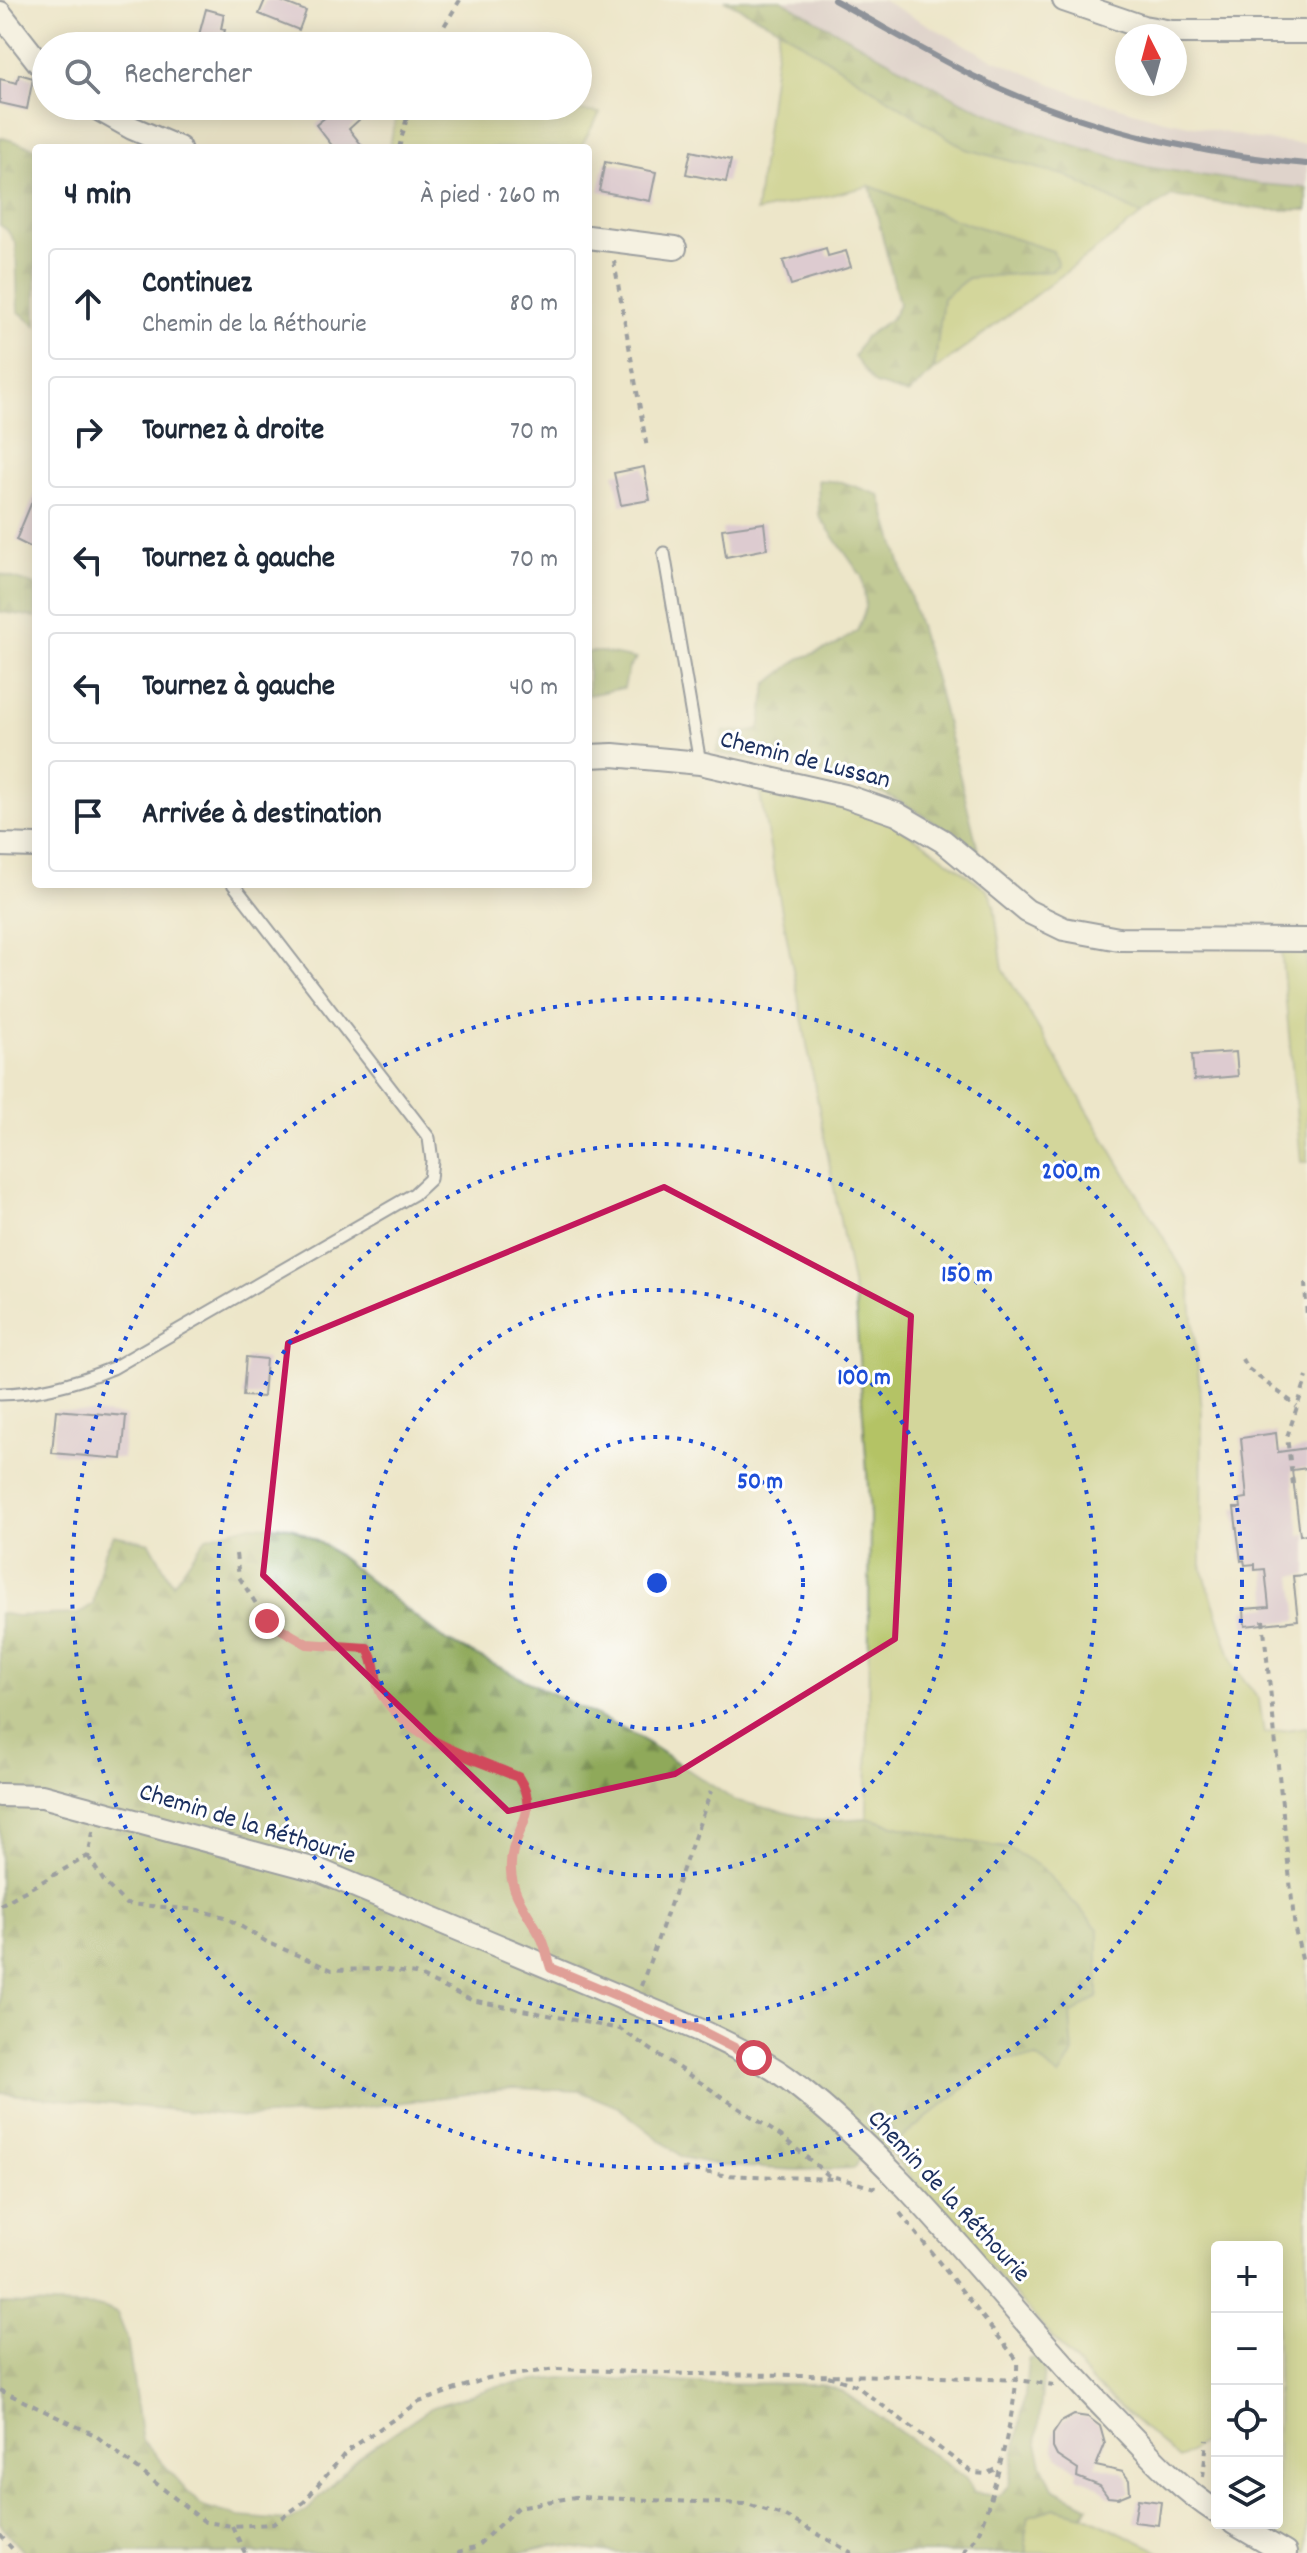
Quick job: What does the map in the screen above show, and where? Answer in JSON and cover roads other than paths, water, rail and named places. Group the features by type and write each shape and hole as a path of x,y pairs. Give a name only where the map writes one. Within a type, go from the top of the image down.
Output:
{"street":[{"path":"1064,0 1143,27 1172,32 1307,32"},
{"path":"0,13 32,54"},
{"path":"118,120 170,144"},
{"path":"599,238 675,248"},
{"name":"Chemin de Lussan","path":"592,756 700,763 845,796 897,814 943,841 1027,911 1064,929 1119,939 1307,940"},
{"path":"0,845 32,846"},
{"name":"Chemin de la Réthourie","path":"0,1795 42,1796 320,1871 635,2003 754,2058 793,2082 871,2149 1085,2389 1189,2494 1211,2508"},
{"path":"1244,2529 1285,2553"}],"lane":[{"path":"664,553 700,763"},
{"path":"0,1394 17,1394 80,1381 113,1368 414,1194 430,1179 432,1161 429,1138 236,888"}],"railway":[{"path":"834,0 973,76 1052,109 1179,145 1307,164"}]}
